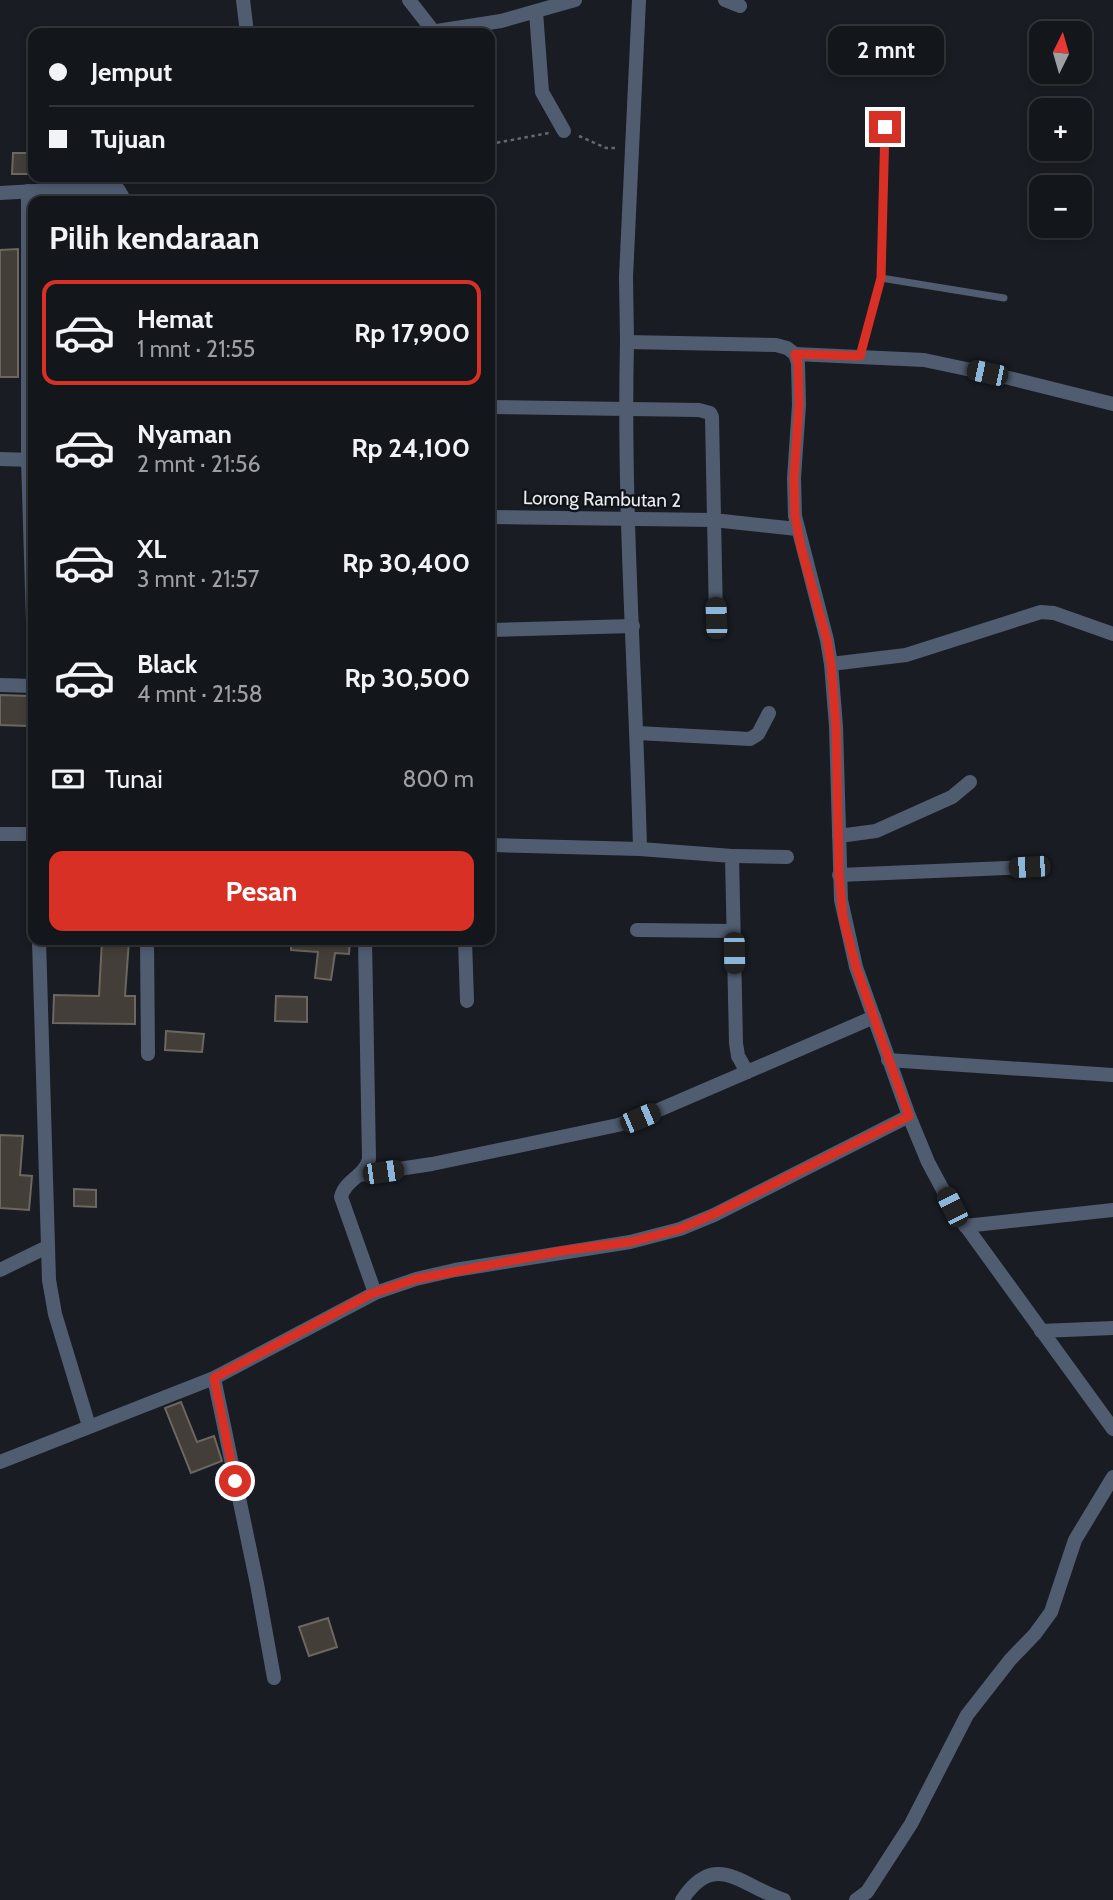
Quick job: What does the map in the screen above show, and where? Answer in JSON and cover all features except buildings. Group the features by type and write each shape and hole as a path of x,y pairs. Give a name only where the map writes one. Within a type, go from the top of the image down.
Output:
{"street":[{"path":"243,0 246,28"},
{"path":"409,0 426,28"},
{"path":"455,28 501,21 575,0"},
{"path":"639,0 626,277 625,410 640,849"},
{"path":"725,0 740,6"},
{"path":"536,12 542,92 564,131"},
{"path":"0,193 106,187 118,190 121,196"},
{"path":"28,191 28,196"},
{"path":"627,342 776,345 795,354 798,363 799,405 794,494 797,529 831,664 836,726 839,875 843,917 850,949 909,1116 928,1162 952,1207 1113,1429"},
{"path":"795,354 924,360 1113,404"},
{"path":"495,407 705,410 710,413 716,618"},
{"path":"0,460 28,460"},
{"name":"Lorong Rambutan 2","path":"495,517 713,520 797,529"},
{"path":"831,664 906,655 1041,612 1054,613 1113,634"},
{"path":"495,630 633,626"},
{"path":"0,685 28,686"},
{"path":"637,733 750,739 758,734 769,713"},
{"path":"839,836 876,831 951,797 970,782"},
{"path":"0,834 28,834"},
{"path":"495,845 787,857"},
{"path":"732,856 737,1051 747,1072"},
{"path":"839,875 1029,867"},
{"path":"637,930 733,931"},
{"path":"39,945 49,1280 55,1314 89,1426"},
{"path":"147,945 148,1054"},
{"path":"365,945 369,1159 366,1167 343,1190 341,1202 375,1293"},
{"path":"465,945 467,1002"},
{"path":"359,1175 432,1164 618,1125 640,1118 874,1017"},
{"path":"888,1060 1113,1075"},
{"path":"0,1462 214,1378 375,1293 416,1279 455,1270 630,1242 680,1229 909,1116"},
{"path":"965,1226 1113,1210"},
{"path":"0,1270 47,1247"},
{"path":"1041,1331 1113,1328"},
{"path":"214,1378 274,1678"},
{"path":"856,1900 867,1892 911,1824 967,1714 1051,1612 1075,1540 1113,1477"},
{"path":"682,1900 692,1884 703,1876 719,1872 784,1900"}],"lane":[{"path":"860,356 881,278 885,127"},
{"path":"881,278 1004,298"}],"route":[{"path":"235,1481 214,1378 371,1294 416,1279 562,1251 630,1242 680,1229 909,1116 880,1040 850,949 843,917 831,664 825,629 801,547 794,504 799,405 798,363 795,354 860,356 881,278 885,127"}]}
